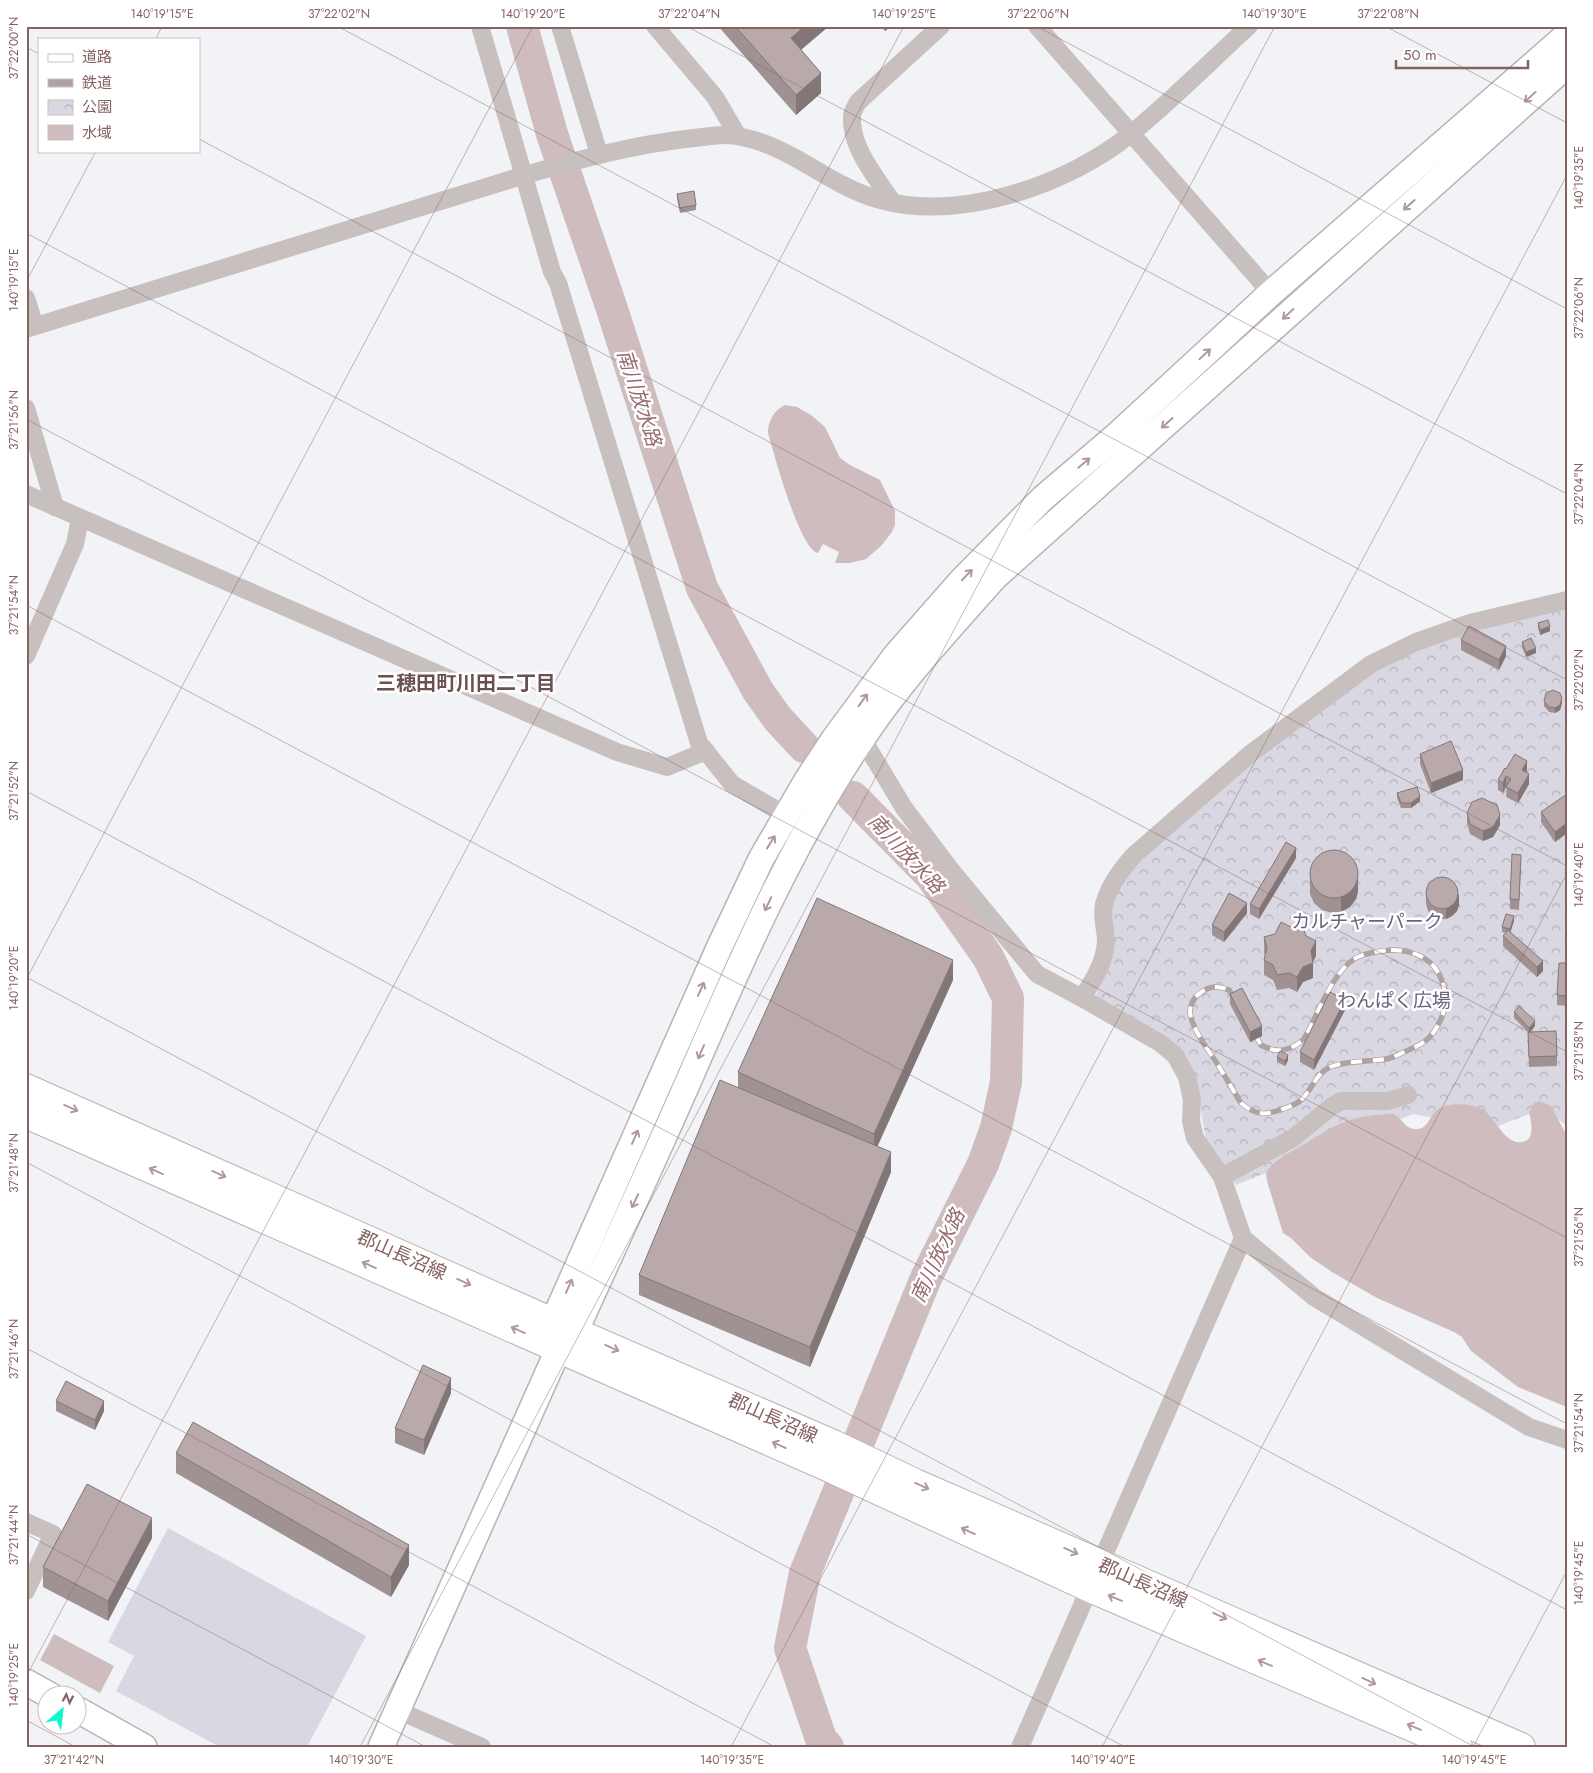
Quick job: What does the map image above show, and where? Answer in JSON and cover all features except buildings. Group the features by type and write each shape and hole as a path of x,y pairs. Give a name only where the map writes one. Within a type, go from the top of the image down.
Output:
{"main road":[{"name":"郡山長沼線","path":"26,1088 1095,1576 1458,1747"},
{"name":"郡山長沼線","path":"26,1114 562,1334"},
{"name":"郡山長沼線","path":"1095,1576 1520,1747"}],"street":[{"path":"480,26 530,173 552,272 558,283 699,743 732,784 787,816"},
{"path":"560,26 594,155"},
{"path":"655,26 715,98 738,136"},
{"path":"894,203 864,158 854,135 852,114 858,102 941,26"},
{"path":"1037,26 1271,292"},
{"path":"26,298 30,327 530,173 594,155 676,140 738,136 782,150 837,181 876,199 908,206 982,202 1036,187 1077,168 1132,133 1249,26"},
{"path":"381,1747 562,1334 723,939 761,859 807,780 834,739 896,655 976,566 1043,498 1116,436 1271,292 1567,35"},
{"path":"562,1334 651,1166 780,879 824,800 856,748 912,671 995,577 1567,65"},
{"path":"26,408 55,507"},
{"path":"26,494 617,752 667,767 706,751"},
{"path":"26,656 75,544 80,518"},
{"path":"1082,998 1095,978 1103,957 1106,942 1103,918 1104,905 1111,886 1119,873 1134,855 1250,754 1371,664 1416,642 1470,623 1567,600"},
{"path":"856,748 951,870 1037,974 1160,1043 1175,1055 1187,1077 1192,1100 1191,1121 1195,1138 1222,1177 1243,1238 1314,1297 1529,1426 1567,1440"},
{"path":"1222,1177 1293,1138 1331,1106 1342,1101 1388,1101 1408,1095"},
{"path":"1020,1747 1243,1238"},
{"path":"26,1522 53,1534 26,1591"},
{"path":"26,1682 38,1689"},
{"path":"398,1710 482,1747"},
{"path":"88,1716 144,1747"}],"green space":[{"name":"カルチャーパーク","path":"1567,605 1567,1127 1546,1107 1491,1129 1413,1114 1236,1185 1207,1145 1197,1088 1096,996 1110,953 1107,919 1118,881 1187,812 1376,666 1426,644"},
{"path":"168,1528 366,1636 307,1747 220,1747 116,1691 134,1656 108,1642"}],"water":[{"path":"785,405 797,407 811,415 825,427 840,458 880,480 895,511 895,525 881,546 866,559 850,563 835,563 839,552 823,544 818,553 811,548 803,536 788,500 768,433 772,416"},
{"path":"1539,1101 1551,1106 1567,1136 1567,1407 1518,1387 1471,1351 1462,1337 1454,1332 1377,1298 1310,1257 1291,1238 1283,1233 1266,1173 1281,1158 1345,1122 1365,1116 1393,1114 1409,1128 1418,1129 1424,1127 1440,1108 1451,1105 1463,1104 1480,1108 1490,1116 1510,1139 1515,1142 1526,1141 1532,1130 1529,1112 1534,1103"},
{"path":"54,1634 114,1666 100,1693 40,1660"}],"waterway":[{"name":"南川放水路","path":"522,26 552,134 610,303 702,588 758,691 778,719 804,747"},
{"name":"南川放水路","path":"828,1747 821,1739 790,1648 805,1573 926,1278 983,1164 996,1128 1006,1082 1008,998 988,957 931,876 853,797"}],"railway":[{"path":"1391,950 1405,951 1425,958 1435,968 1442,980 1446,998 1443,1015 1430,1037 1426,1041 1390,1058 1344,1063 1330,1067 1317,1078 1300,1101 1286,1108 1273,1112 1257,1113 1241,1103 1194,1027 1190,1009 1198,995 1214,987 1229,990 1261,1045 1272,1050 1288,1049 1304,1039 1335,980 1351,961 1367,954 1391,950"}],"district":[{"name":"三穂田町川田二丁目","path":"466,683"}],"park label":[{"name":"わんぱく広場","path":"1394,1000"}]}
